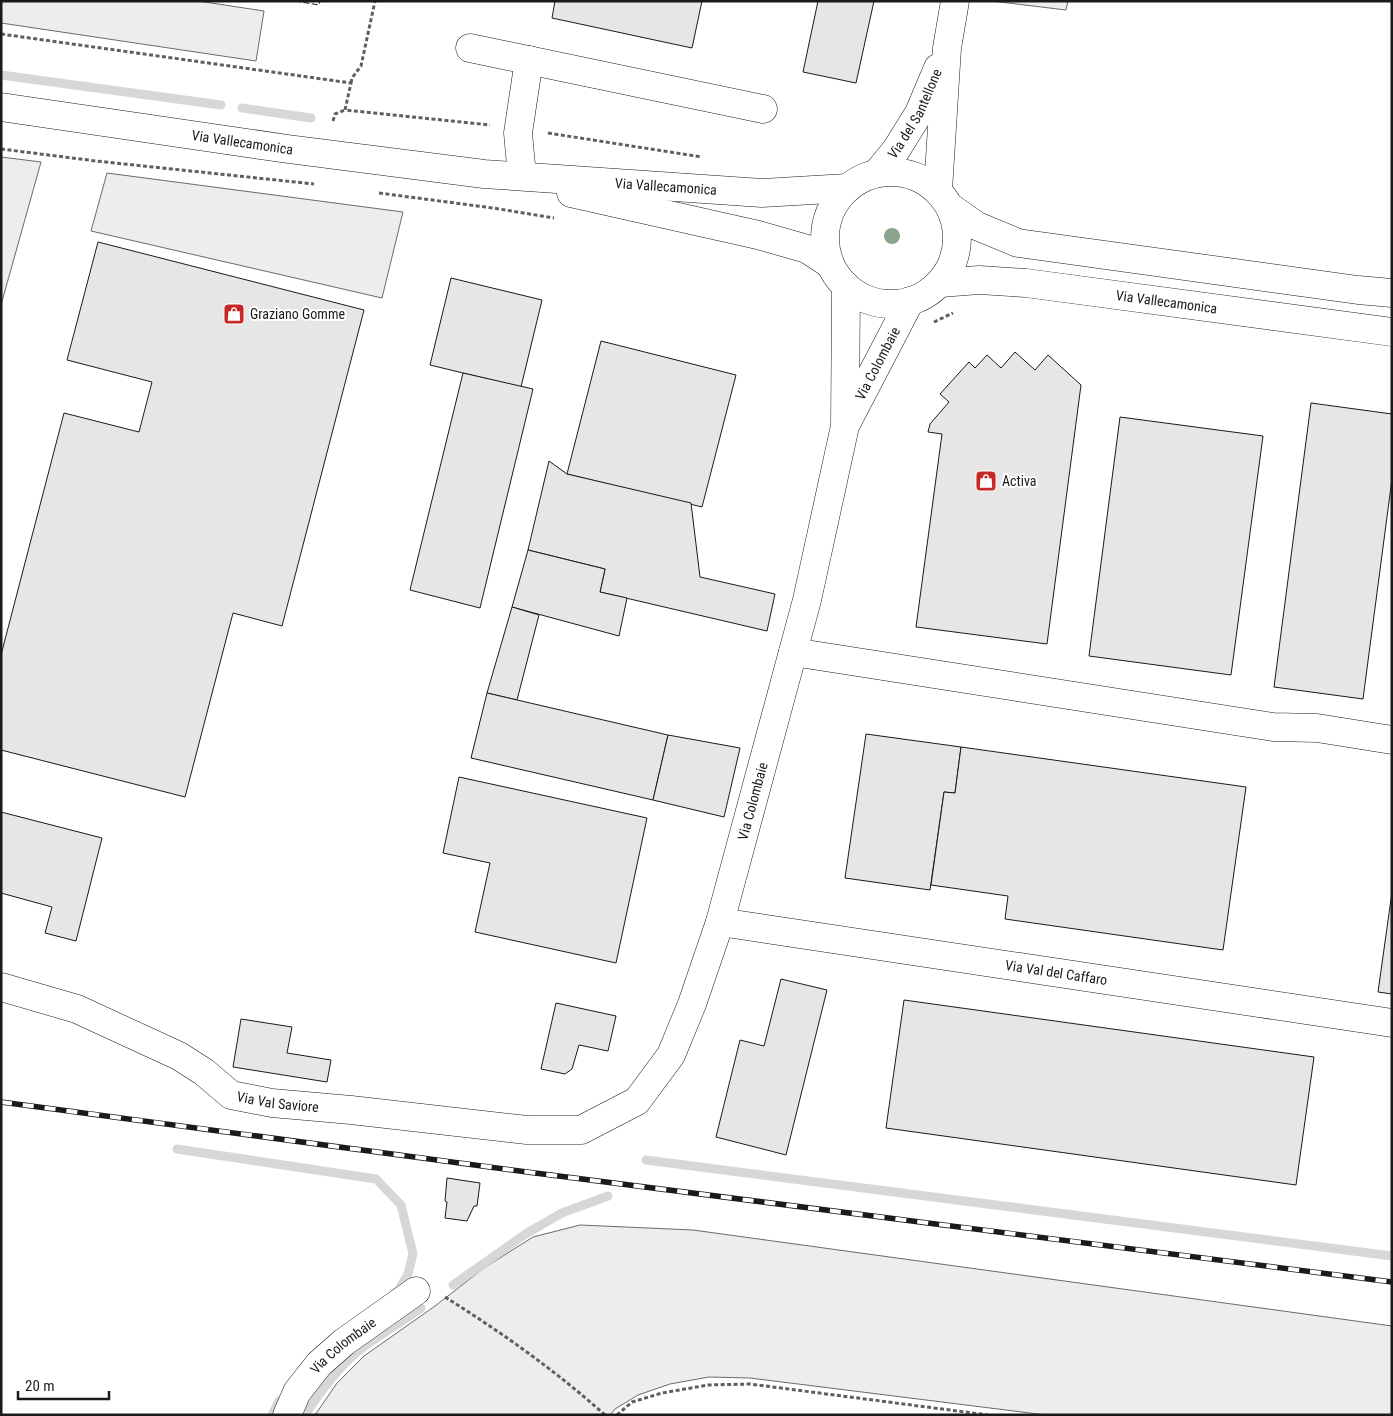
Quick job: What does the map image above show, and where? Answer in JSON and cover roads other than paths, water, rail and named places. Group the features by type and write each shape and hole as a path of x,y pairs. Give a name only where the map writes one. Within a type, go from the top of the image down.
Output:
{"street":[{"name":"Via del Santellone","path":"944,199 947,48 955,1"},
{"path":"470,48 763,109"},
{"name":"Via del Santellone","path":"877,173 896,150 919,114 947,48"},
{"path":"522,176 518,129 529,60"},
{"name":"Via Vallecamonica","path":"1,106 288,149 484,174 762,193 847,188"},
{"path":"944,199 956,222 958,239 955,255 949,270 940,283 926,294 910,301 893,304 876,302 860,296 846,286 830,264 825,232 836,200 847,188 861,179 877,173 898,172 920,178 977,226 1018,243 1349,289 1392,293"},
{"name":"Via Vallecamonica","path":"484,174 758,235 807,249 830,264"},
{"name":"Via Vallecamonica","path":"940,283 979,280 1026,283 1392,332"},
{"name":"Via Colombaie","path":"581,1130 637,1101 671,1055 692,1004 720,922 807,600 845,426 846,286"},
{"name":"Via Colombaie","path":"845,426 910,301"},
{"path":"793,652 1273,727 1318,728 1392,740"},
{"name":"Via Val del Caffaro","path":"720,922 1392,1023"},
{"name":"Via Val Saviore","path":"1,987 77,1009 179,1056 204,1072 231,1095 272,1103 527,1130 581,1130"},
{"name":"Via Colombaie","path":"287,1415 297,1392 319,1364 344,1342 416,1290"}],"waterway":[{"path":"1,75 221,105"},
{"path":"242,108 311,118"},
{"path":"177,1149 376,1179 401,1205 413,1254 408,1274 398,1291 394,1293"},
{"path":"646,1160 1392,1256"},
{"path":"453,1285 527,1233 562,1213 608,1196"},
{"path":"305,1415 316,1398 349,1359 372,1340 421,1308"},
{"path":"272,1415 279,1401"}],"railway":[{"path":"1,1102 535,1173 1392,1282"}],"place":[{"name":"Graziano Gomme","path":"234,314"},
{"name":"Activa","path":"986,481"}]}
